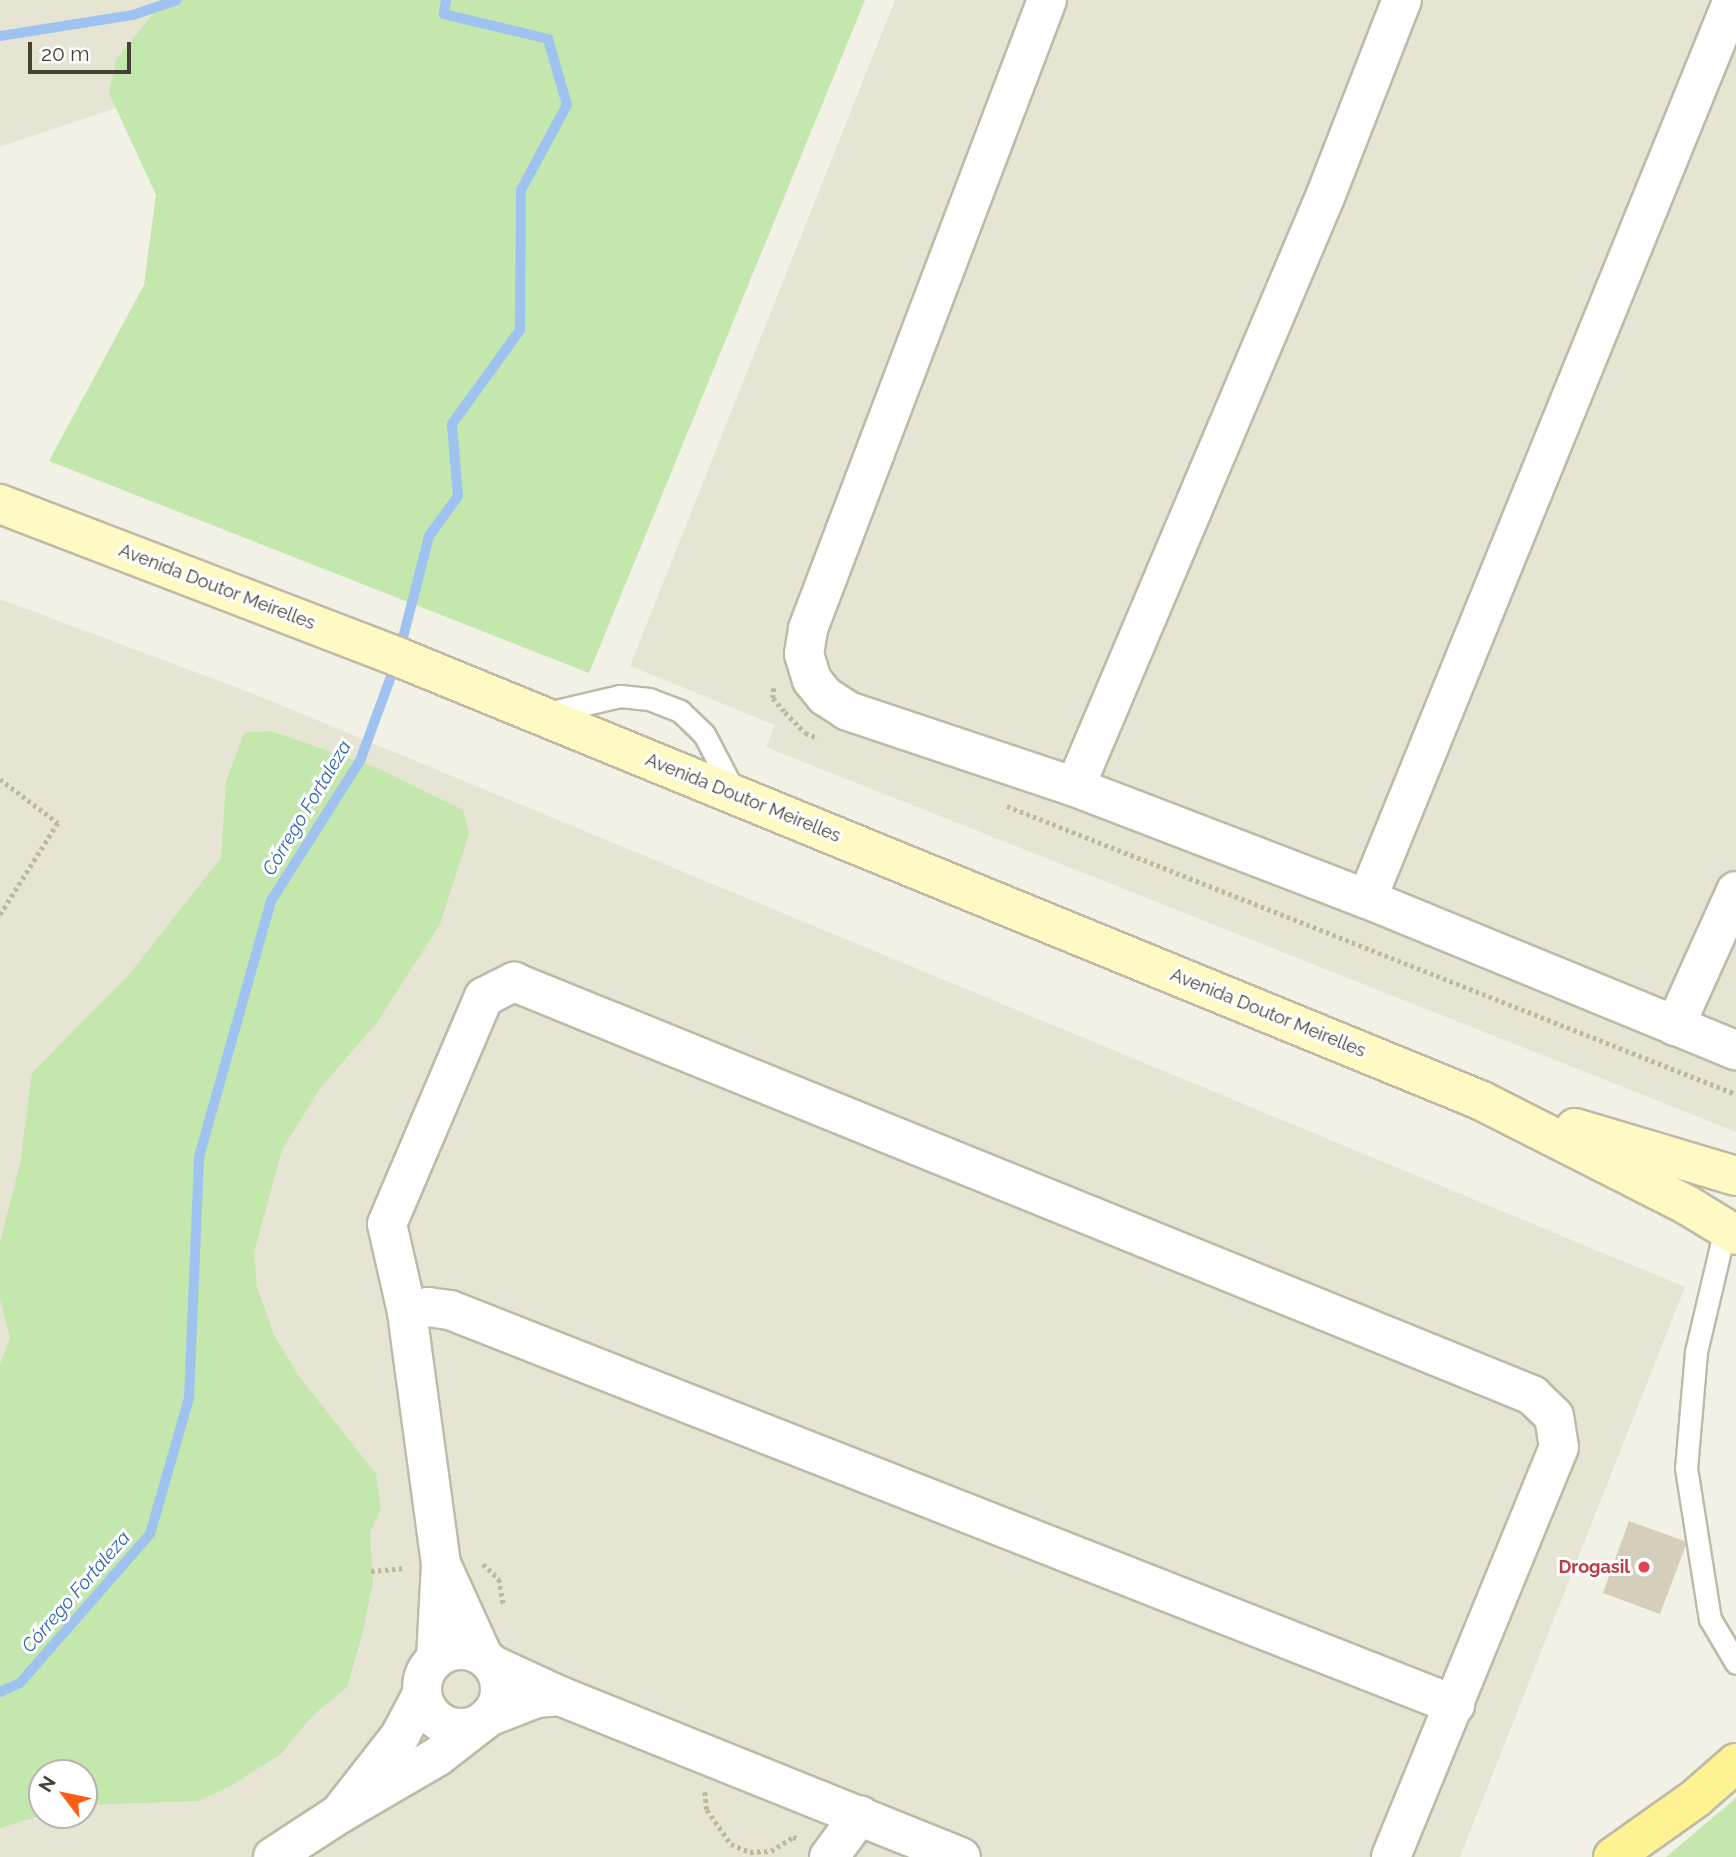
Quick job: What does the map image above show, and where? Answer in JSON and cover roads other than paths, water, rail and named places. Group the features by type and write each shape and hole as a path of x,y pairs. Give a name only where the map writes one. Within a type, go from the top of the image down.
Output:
{"main road":[{"path":"1613,1857 1696,1798 1736,1763"}],"street":[{"path":"1047,0 808,629 806,664 812,680 825,696 848,711 1075,787 1367,899 1736,1050"},
{"path":"1075,787 1325,197 1402,0"},
{"path":"1367,899 1733,0"},
{"name":"Avenida Doutor Meirelles","path":"0,504 540,715 1482,1101 1731,1232"},
{"path":"1675,1026 1736,891"},
{"path":"436,1659 441,1564 407,1312 387,1224 484,997 514,982 1532,1395 1554,1416 1559,1447 1391,1857"},
{"name":"Avenida Doutor Meirelles","path":"1482,1101 1736,1176"},
{"path":"407,1312 428,1307 450,1310 1455,1705"},
{"path":"274,1857 340,1814 437,1757 485,1720 500,1689 441,1564"},
{"path":"340,1814 400,1736 422,1694 427,1669 436,1659 459,1650 560,1696 961,1857"},
{"path":"422,1694 426,1706 444,1724 457,1728 485,1720 537,1698 560,1696"},
{"path":"829,1857 860,1815"}],"lane":[{"path":"540,715 620,696 659,703 680,711 704,734 736,795"},
{"path":"1731,1232 1696,1352 1686,1468 1710,1619 1736,1663"}],"waterway":[{"path":"0,36 133,15 177,0"},
{"name":"Córrego Fortaleza","path":"0,1692 20,1683 150,1534 189,1398 199,1157 271,901 360,761 398,657 429,536 458,496 452,424 520,330 521,190 567,105 548,39 444,14 446,0"}],"place":[{"name":"Drogasil","path":"1644,1567"}]}
